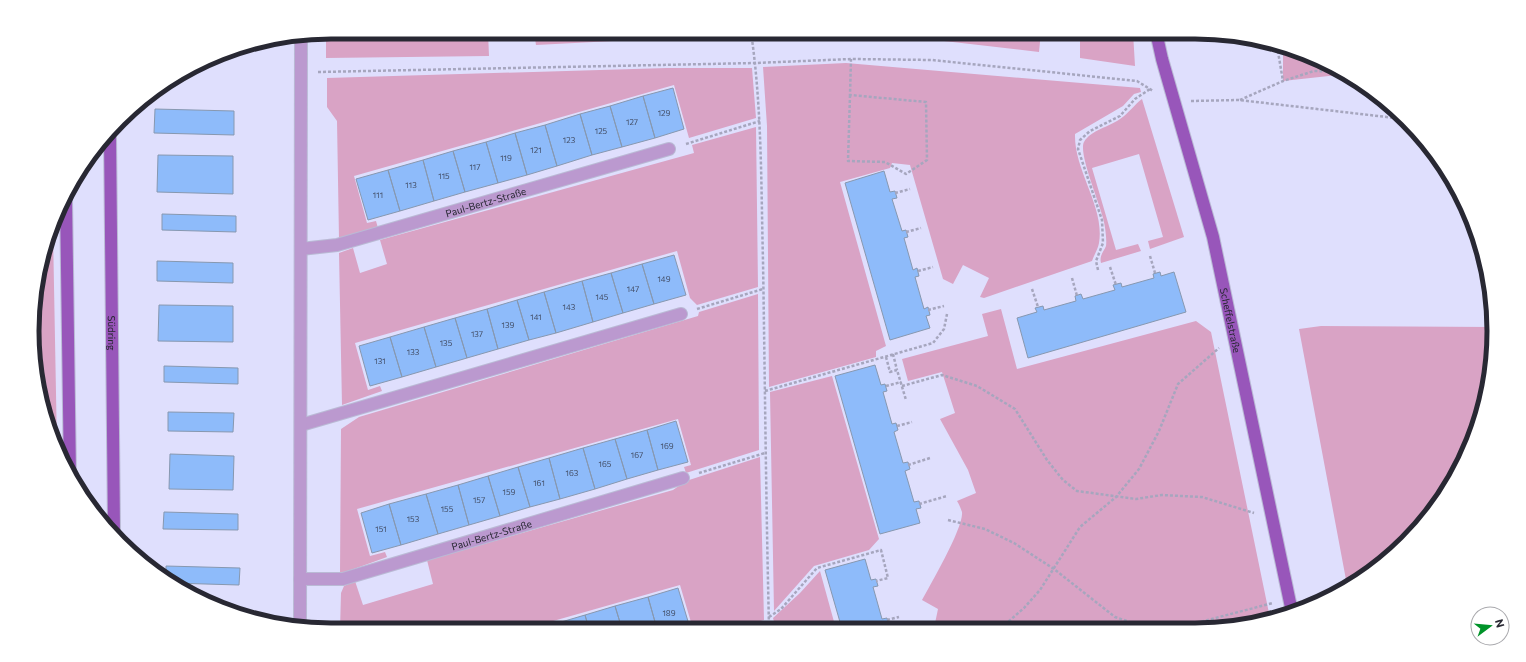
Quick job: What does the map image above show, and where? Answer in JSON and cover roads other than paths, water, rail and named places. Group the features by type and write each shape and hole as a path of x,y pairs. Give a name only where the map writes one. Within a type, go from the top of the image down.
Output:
{"main road":[{"name":"Scheffelstraße","path":"1158,39 1174,102 1213,237 1235,335 1291,607"},
{"name":"Südring","path":"110,139 114,527"},
{"path":"66,208 70,461"}],"street":[{"path":"300,621 301,41"},
{"name":"Paul-Bertz-Straße","path":"301,248 337,245 669,149"},
{"path":"301,425 681,314"},
{"name":"Paul-Bertz-Straße","path":"300,579 343,579 683,478"}]}
